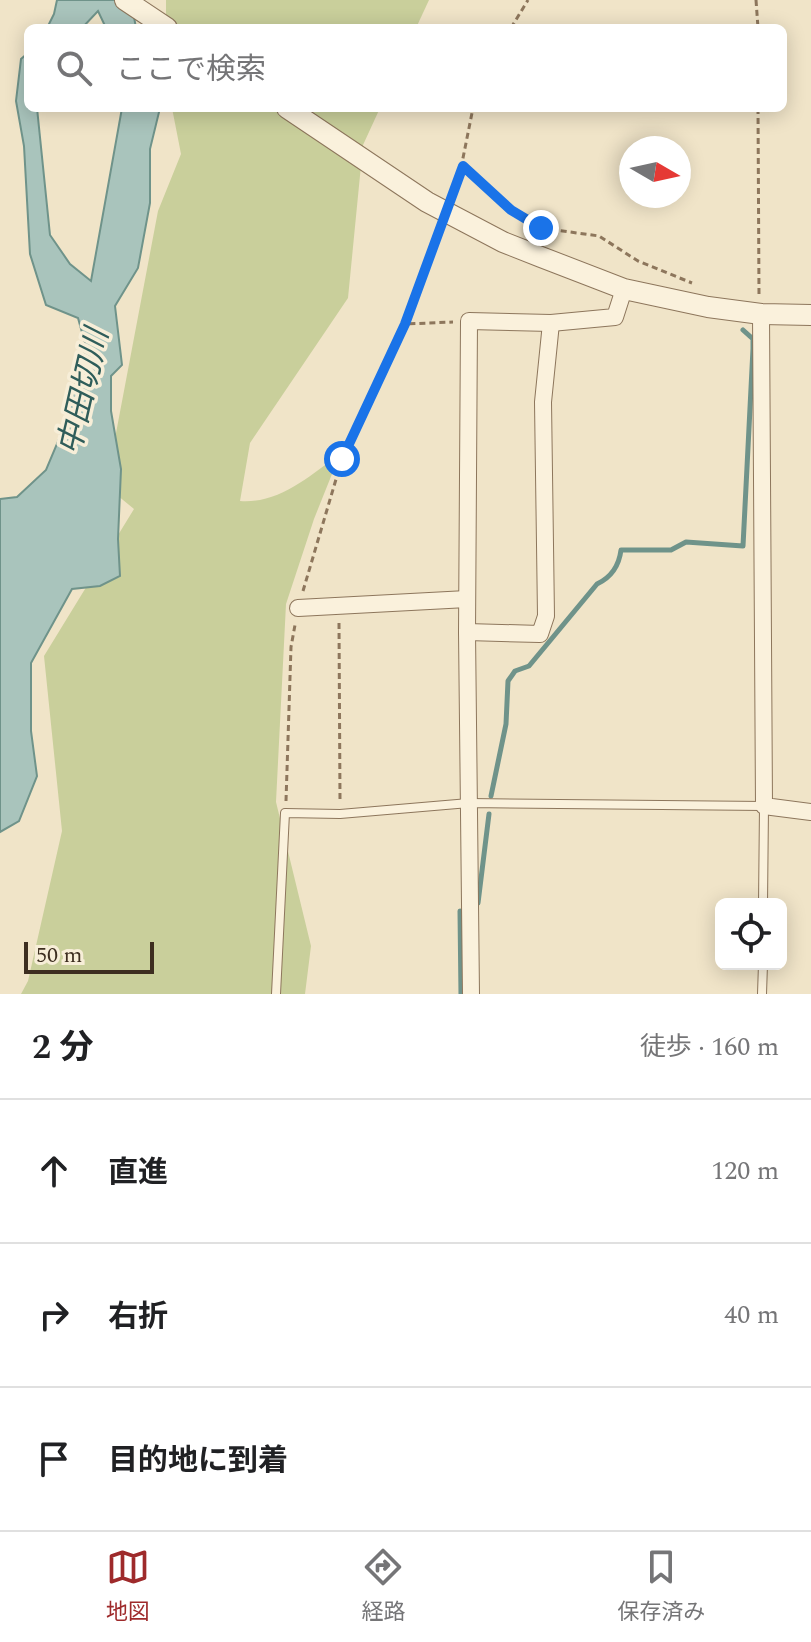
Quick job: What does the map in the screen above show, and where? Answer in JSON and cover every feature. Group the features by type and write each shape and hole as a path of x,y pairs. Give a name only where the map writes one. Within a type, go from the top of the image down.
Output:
{"street":[{"path":"125,0 161,24"},
{"path":"293,112 427,202 503,242 624,289 708,307 761,314 811,315"},
{"path":"471,994 467,632 469,321 551,323 615,317 624,289"},
{"path":"761,314 764,806 811,812"},
{"path":"467,632 540,634 546,616 543,402 551,323"},
{"path":"298,608 467,599"}],"lane":[{"path":"276,994 285,813 340,814 469,803 764,806 763,898"},
{"path":"762,994 763,970"}],"path":[{"path":"513,24 528,0"},
{"path":"756,0 758,24"},
{"path":"285,813 291,647 298,608 342,459 405,324 459,178 472,112"},
{"path":"758,112 757,279 761,314"},
{"path":"463,166 511,210 541,228 599,236 638,261 702,287 707,295 708,307"},
{"path":"405,324 469,321"},
{"path":"339,608 340,814"}],"green space":[{"path":"166,0 429,0 418,24 166,24"},
{"path":"173,112 378,112 363,145 348,298 250,443 240,501 255,501 281,493 340,454 314,519 286,604 276,802 311,946 305,994 21,994 28,981 62,831 44,656 134,509 106,486 158,211 181,154"}],"water":[{"path":"57,0 131,0 135,24 104,24 98,11 86,24 49,24"},
{"name":"中田切川","path":"24,56 24,112 37,112 50,235 70,264 91,281 121,112 159,112 150,149 150,203 138,268 115,306 122,365 111,376 111,411 121,469 120,576 100,586 72,589 31,663 31,731 37,776 19,821 0,832 0,499 17,497 46,470 62,432 86,347 78,318 46,305 30,254 24,146 16,101 21,59"}],"waterway":[{"path":"491,796 506,724 508,681 515,671 529,666 597,584 611,574 621,550 671,550 686,542 743,546 753,349 753,339 743,330"},
{"path":"478,903 489,814"},
{"path":"460,911 461,994"}],"route":[{"path":"342,459 405,324 463,166 511,210 541,228"}]}
